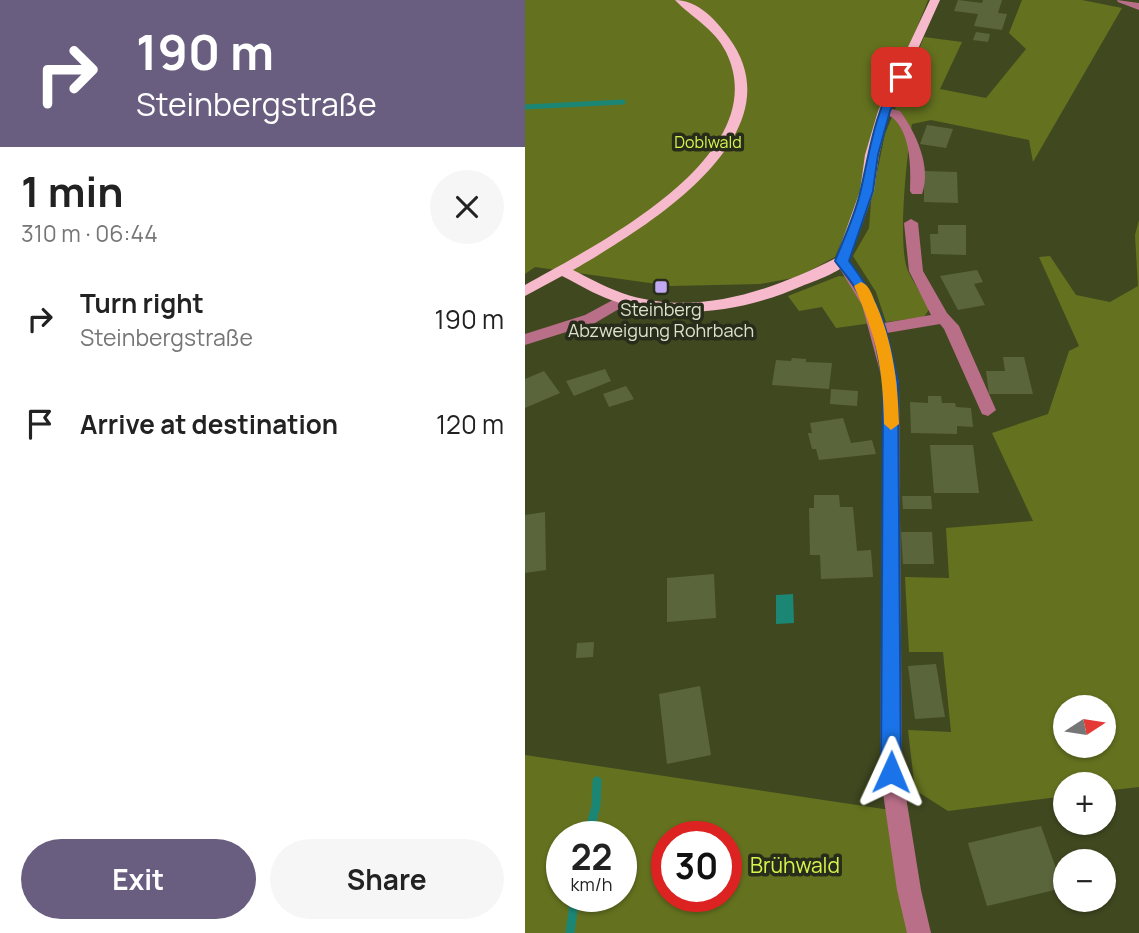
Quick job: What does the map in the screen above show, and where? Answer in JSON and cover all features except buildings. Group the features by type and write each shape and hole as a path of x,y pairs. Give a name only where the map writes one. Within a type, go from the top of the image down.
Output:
{"main road":[{"path":"525,291 648,218 691,183 716,153 735,122 739,107 740,80 731,51 712,24 680,0"},
{"path":"561,270 624,299 675,307 719,304 758,297 801,283 842,261 867,191 872,155 884,111 935,0"}],"street":[{"path":"1122,0 1139,7"},
{"path":"884,111 896,114 912,140 918,160 917,191"},
{"path":"911,223 916,271 941,316 951,326 988,410"},
{"path":"842,261 864,290 880,329 891,383 891,772 909,890 919,933"},
{"path":"525,340 590,319 624,299"},
{"path":"880,329 935,320 941,316"}],"green space":[{"name":"Doblwald","path":"525,0 928,0 884,111 860,198 835,257 798,277 760,284 671,286 535,267 525,274"},
{"path":"1022,0 1082,0 1122,8 1033,162 1029,140 931,120 912,124 904,199 903,242 910,276 930,308 924,317 886,322 876,292 853,256 869,228 871,202 885,134 924,37 962,42 940,89 986,98 1026,49 1009,33"},
{"path":"1139,220 1139,787 1116,790 1116,772 1053,772 1053,798 948,811 915,790 908,730 951,732 943,652 909,652 905,577 949,578 946,528 1033,521 992,433 1048,414 1069,351 1079,346 1039,257 1050,256 1076,295 1110,302 1138,286 1135,235"},
{"path":"839,276 848,277 872,323 836,328 822,307 799,311 788,296"},
{"name":"Brühwald","path":"525,755 890,810 926,933 525,933"}],"water":[{"path":"793,594 794,623 776,624 776,595"}],"waterway":[{"path":"525,107 623,102"},
{"path":"592,821 596,806 597,781"},
{"path":"570,933 573,912"}],"slow traffic":[{"path":"861,286 880,329 891,383 891,424"}],"place":[{"name":"Steinberg Abzweigung Rohrbach","path":"661,287"}],"route":[{"path":"891,772 891,383 880,329 873,310 864,290 842,261 867,191 872,155 884,111 901,77"}]}
